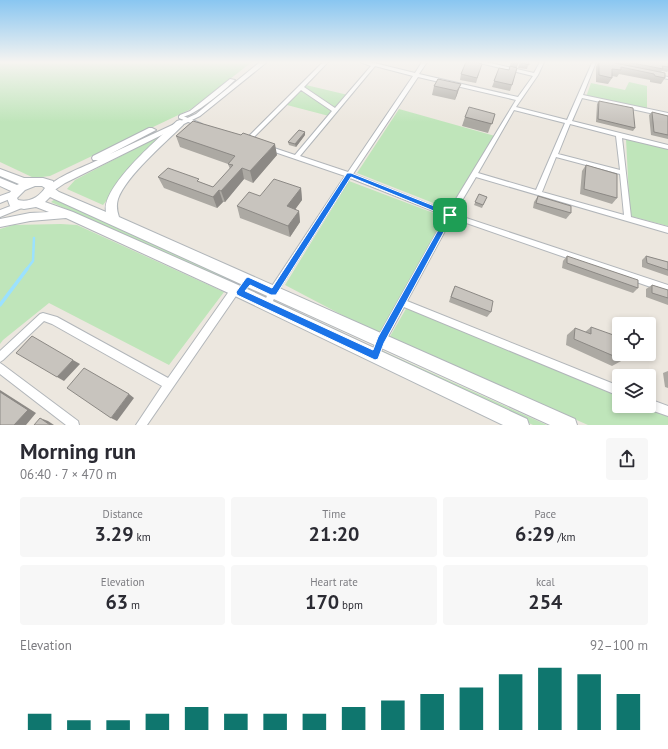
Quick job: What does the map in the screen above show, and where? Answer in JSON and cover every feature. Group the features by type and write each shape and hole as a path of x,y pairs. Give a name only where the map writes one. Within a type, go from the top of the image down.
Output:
{"main road":[{"path":"114,220 111,208 115,195 122,183 183,120"},
{"path":"0,172 23,182 35,182 49,188 55,195 114,220 569,425"},
{"path":"0,182 16,192"},
{"path":"35,182 16,192 12,201 21,205 35,202 45,196 49,188"},
{"path":"35,202 69,215 238,291 521,425"},
{"path":"0,223 30,217 69,215"},
{"path":"238,291 248,280"}],"street":[{"path":"183,120 230,82"},
{"path":"49,188 183,120 198,115 239,82"},
{"path":"254,143 306,82"},
{"path":"296,157 360,82"},
{"path":"267,305 273,292 349,175 413,82"},
{"path":"443,82 519,99"},
{"path":"375,356 381,340 403,303 450,215 513,108 531,82"},
{"path":"538,193 586,82"},
{"path":"300,88 336,111"},
{"path":"581,96 668,115"},
{"path":"513,108 619,136 668,147"},
{"path":"183,120 210,128"},
{"path":"619,136 628,218"},
{"path":"240,138 349,175 450,215 668,289"},
{"path":"555,155 623,173"},
{"path":"474,174 668,230"},
{"path":"0,200 16,192"},
{"path":"0,214 21,205"},
{"path":"141,425 168,384 238,291"},
{"path":"403,303 612,388"},
{"path":"0,357 43,317 54,320 168,384"},
{"path":"0,368 74,425"},
{"path":"656,407 668,411"}],"green space":[{"path":"0,82 226,82 191,109 50,176 34,178 0,162"},
{"path":"629,82 647,86 647,110 586,97 591,83 625,90"},
{"path":"306,85 348,95 329,116 287,105"},
{"path":"399,109 495,136 453,206 446,208 357,173"},
{"path":"157,137 161,139 137,162 103,205 67,189 75,180"},
{"path":"626,139 668,149 668,226 630,216"},
{"path":"349,181 444,217 380,335 285,285"},
{"path":"55,199 237,282 234,286 51,202"},
{"path":"13,225 77,225 224,292 169,365 49,303 0,344 0,229"},
{"path":"407,307 612,390 612,413 656,413 656,409 668,413 668,425 588,425 389,338"},
{"path":"383,351 547,425 533,425 381,355"}],"building":[{"path":"436,82 451,82 461,84 457,91 434,86"},
{"path":"498,82 513,82 512,85"},
{"path":"599,101 633,108 635,128 598,119"},
{"path":"469,107 495,114 492,124 465,117"},
{"path":"652,112 668,116 668,135 654,132"},
{"path":"193,121 241,135 243,133 275,144 250,171 242,168 221,191 219,190 213,197 158,177 168,168 199,179 197,181 213,187 233,165 228,164 235,156 176,136"},
{"path":"299,130 305,132 295,144 288,142"},
{"path":"586,165 617,174 617,198 584,189"},
{"path":"274,179 301,188 287,206 299,211 288,226 237,206 249,192 260,196"},
{"path":"479,194 487,197 483,205 475,202"},
{"path":"538,196 571,206 571,213 536,203"},
{"path":"567,256 638,280 638,288 567,263"},
{"path":"646,256 668,262 668,270 647,263"},
{"path":"652,285 668,290 668,298 652,293"},
{"path":"455,286 493,301 491,312 451,297"},
{"path":"591,327 612,334 612,355 574,339 575,328 591,334"},
{"path":"32,336 73,360 57,377 16,353"},
{"path":"84,368 129,394 111,418 67,388"},
{"path":"0,392 28,410 14,425 0,425"},
{"path":"40,418 50,425 34,425"}],"waterway":[{"path":"26,270 33,261 34,238"},
{"path":"0,305 27,269"}],"route":[{"path":"349,175 450,215 403,303 381,340 375,356 240,292 248,280 273,292 349,175"}]}
